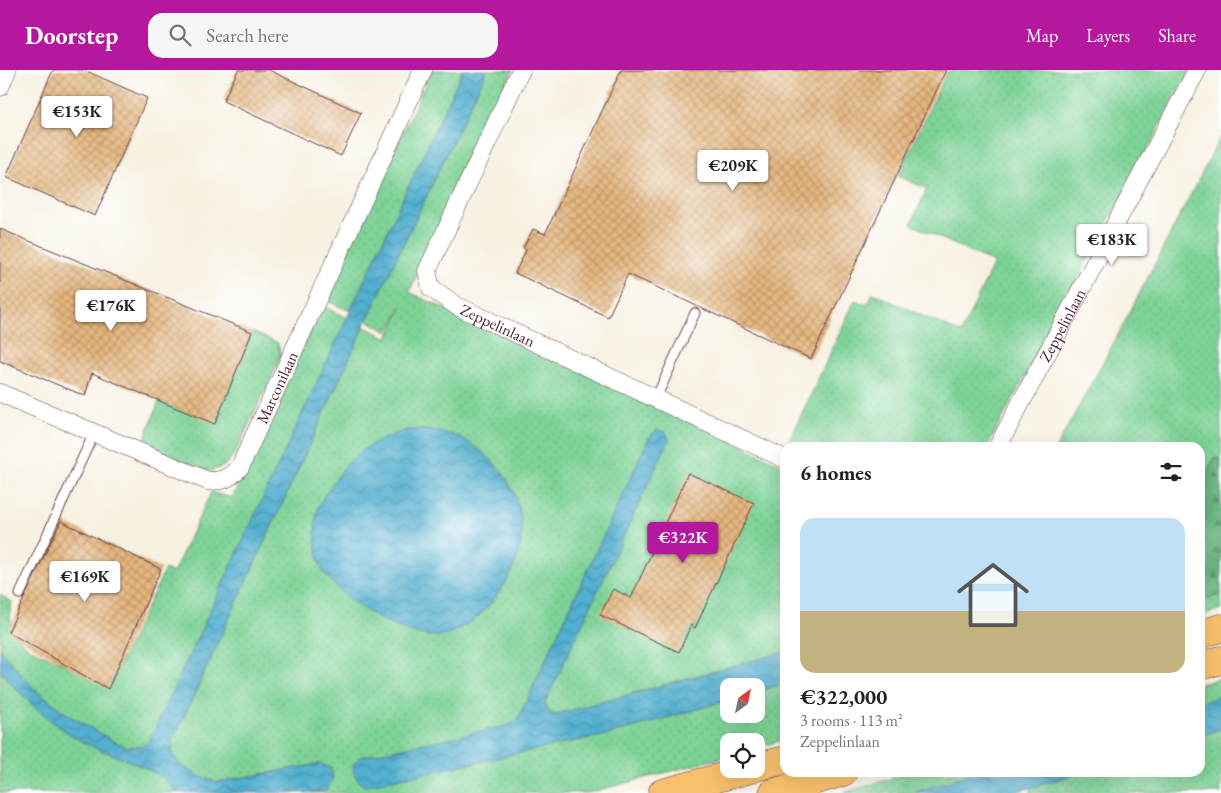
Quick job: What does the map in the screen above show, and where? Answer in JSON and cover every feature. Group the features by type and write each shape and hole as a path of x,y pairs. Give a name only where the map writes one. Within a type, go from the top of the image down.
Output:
{"highway":[{"path":"1205,633 1221,628"},
{"path":"1205,665 1221,660"},
{"path":"765,766 780,761"},
{"path":"773,793 826,777"},
{"path":"662,793 720,778"}],"street":[{"path":"0,87 7,70"},
{"name":"Marconilaan","path":"0,393 208,481 219,481 231,477 240,467 423,70"},
{"name":"Zeppelinlaan","path":"521,70 427,271 431,288 457,306 780,457"},
{"name":"Zeppelinlaan","path":"1000,442 1197,70"}],"lane":[{"path":"656,398 695,313"},
{"path":"20,594 94,433"}],"green space":[{"path":"432,70 463,70 350,311 325,300"},
{"path":"487,70 513,70 409,292 780,464 780,653 553,715 547,710 545,703 657,430 649,438 519,717 511,725 610,734 720,703 720,723 765,723 765,689 780,685 780,741 765,745 765,733 720,733 720,758 588,793 312,793 327,790 319,764 217,782 194,774 175,760 172,748 173,740 364,327 388,338 402,306 388,332 367,320","holes":["406,430 433,430 375,443"]},
{"path":"948,70 1190,70 990,442 789,442 855,300 867,305 873,293 961,333 994,263 911,224 927,189 898,176"},
{"path":"1221,136 1221,460 1215,458 1205,475 1205,442 1059,442 1118,335"},
{"path":"322,306 348,318 150,739 143,746 127,747 113,741 70,716 35,690 0,650 0,595 12,602 11,622 13,628 23,643 29,648 110,685 165,569 173,573 211,492 232,498"},
{"path":"252,332 278,343 281,357 235,454 224,466 210,471 142,446 159,401 215,423"},
{"path":"1215,457 1221,460 1221,594 1205,599 1205,475"},
{"path":"1221,594 1221,609 1205,614 1205,599"},
{"path":"0,671 29,701 61,728 85,743 159,775 178,793 0,793"},
{"path":"1221,678 1221,696 1205,701 1205,683"},
{"path":"1221,729 1221,793 1029,793 1032,787 1066,777 1205,777 1205,734"},
{"path":"896,777 964,777 913,793 843,793"}],"water":[{"path":"463,70 487,70 367,320 172,744 172,752 175,758 184,768 217,782 319,764 331,768 333,777 327,790 312,793 178,793 159,775 85,743 50,720 19,692 0,671 0,650 35,690 70,716 127,747 143,746 150,739"},
{"path":"406,430 443,432 465,440 485,454 500,470 512,488 519,508 522,528 519,549 512,570 500,591 487,608 476,618 454,632 439,636 422,635 397,627 371,614 340,591 325,573 318,558 316,514 337,476 362,451 376,442"},
{"path":"657,430 666,432 669,440 545,703 547,709 554,715 780,653 780,685 765,689 765,678 720,678 720,703 610,734 364,786 356,778 352,766 360,757 511,725 519,717 649,438"},
{"path":"1221,696 1221,729 1205,734 1205,701"},
{"path":"962,777 1067,777 1013,793 913,793"}],"building":[{"path":"53,70 84,70 147,98 95,216 6,177"},
{"path":"238,70 269,70 361,113 341,156 223,101"},
{"path":"621,70 946,70 811,359 628,274 608,317 515,273 526,250 523,248 533,229 545,234"},
{"path":"0,229 252,332 215,424 92,373 85,396 0,361"},
{"path":"688,473 754,503 695,628 691,625 679,652 600,615 613,589 631,598"},
{"path":"61,521 161,569 108,689 8,632"}]}
